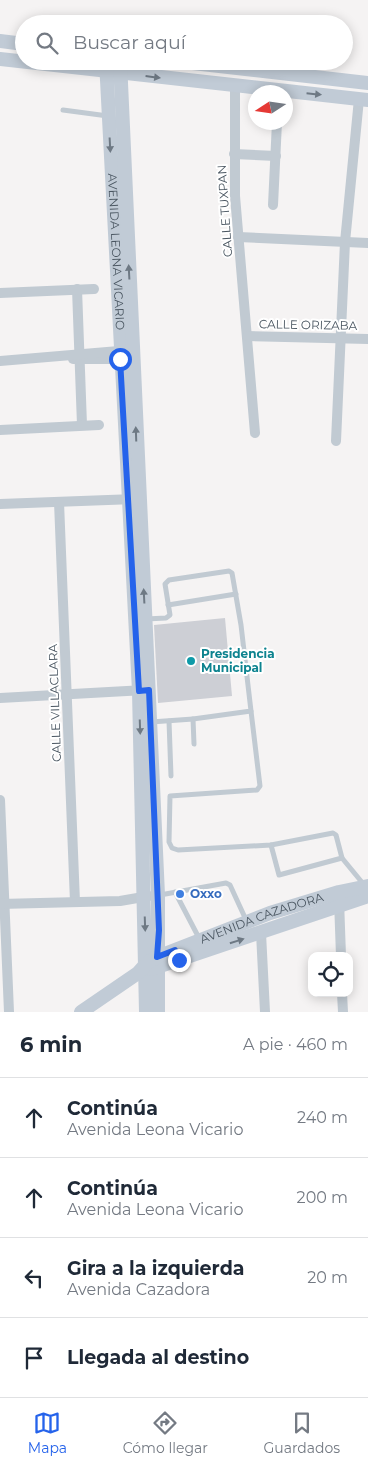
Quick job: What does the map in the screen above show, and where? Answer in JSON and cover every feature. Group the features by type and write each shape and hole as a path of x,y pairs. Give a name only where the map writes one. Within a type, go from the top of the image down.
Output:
{"street":[{"path":"0,41 15,43"},
{"path":"0,59 15,60"},
{"name":"AVENIDA LEONA VICARIO","path":"113,70 108,116 120,355 145,619 144,690 150,722 151,896 146,1012"},
{"name":"AVENIDA LEONA VICARIO","path":"113,70 133,500 144,690 151,896"},
{"path":"131,70 214,84 248,87"},
{"path":"214,70 214,84"},
{"path":"250,70 368,83"},
{"name":"CALLE TUXPAN","path":"235,85 234,154 238,237 255,433"},
{"path":"293,92 363,100 345,242 336,441"},
{"path":"273,205 278,130"},
{"path":"234,154 276,156"},
{"path":"238,237 368,243"},
{"path":"77,289 82,426"},
{"path":"0,293 94,289"},
{"name":"CALLE ORIZABA","path":"246,336 368,338"},
{"path":"0,361 120,355"},
{"path":"0,430 99,425"},
{"path":"0,504 133,500"},
{"name":"CALLE VILLACLARA","path":"59,502 75,902"},
{"path":"0,698 144,690"},
{"path":"0,800 3,961 9,1012"},
{"name":"AVENIDA CAZADORA","path":"177,955 200,941 247,922 367,891"},
{"path":"2,904 120,901 151,896"},
{"path":"339,898 341,952"},
{"name":"AVENIDA CAZADORA","path":"81,1012 149,966 177,955 261,933 339,898"},
{"path":"261,933 265,1012"},
{"name":"AVENIDA LEONA VICARIO","path":"149,966 158,1012"},
{"path":"342,997 343,1012"}],"lane":[{"path":"63,110 108,116"},
{"path":"145,619 168,617 170,615 165,584 169,580 229,571 232,573 260,786 257,790 173,794 169,800 169,842 172,848 178,850 271,845 333,833 336,835 342,858 367,891"},
{"path":"168,605 236,594"},
{"path":"150,722 193,719 251,711"},
{"path":"193,719 194,744"},
{"path":"169,721 170,776"},
{"path":"271,845 279,875 342,858"},
{"path":"151,896 226,883 230,885 247,922"},
{"path":"175,892 200,941"}],"building":[{"name":"Presidencia Municipal","path":"225,618 232,696 158,703 154,625"}],"place":[{"name":"Presidencia Municipal","path":"191,661"},
{"name":"Oxxo","path":"180,894"}],"route":[{"path":"120,359 139,691 149,690 159,930 157,957 175,950 179,960"}]}
